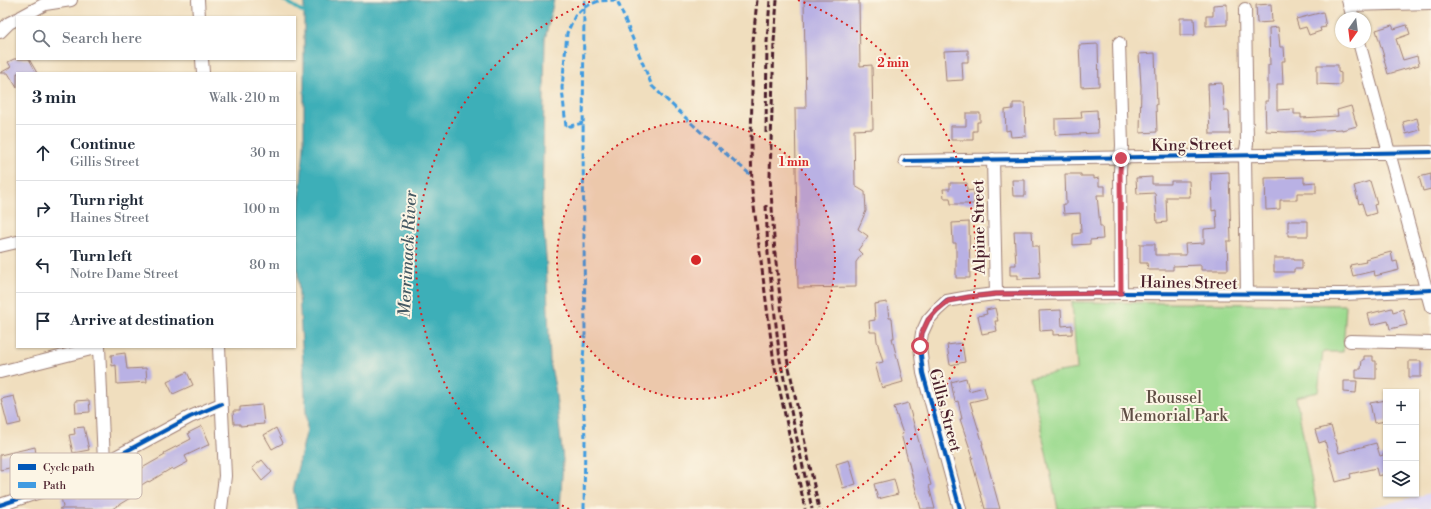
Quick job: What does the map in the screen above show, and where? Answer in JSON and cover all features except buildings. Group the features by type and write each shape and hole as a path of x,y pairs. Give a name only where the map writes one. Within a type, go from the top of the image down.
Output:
{"street":[{"path":"23,16 45,4 70,0"},
{"path":"198,0 199,16"},
{"path":"1349,3 1431,3"},
{"path":"1245,9 1247,294"},
{"path":"0,32 9,23 16,20"},
{"path":"1119,43 1122,146 1120,171 1121,293"},
{"path":"1361,48 1429,290 1431,307"},
{"path":"202,60 203,72"},
{"name":"King Street","path":"905,161 1431,152"},
{"name":"Alpine Street","path":"993,159 996,294"},
{"path":"0,246 16,242"},
{"name":"Haines Street","path":"948,301 996,294 1344,294 1429,290"},
{"name":"Gillis Street","path":"948,301 928,320 922,333 920,360 922,373 960,509"},
{"path":"1350,341 1431,343"},
{"path":"0,372 95,348"},
{"path":"99,348 104,453"},
{"path":"219,348 225,476 223,503 221,509"},
{"path":"122,453 221,404"},
{"path":"0,505 18,499"}],"shaded area":[{"path":"1431,493 1431,509 1365,509 1419,497"}],"green space":[{"name":"Roussel Memorial Park","path":"1072,302 1346,305 1343,352 1323,352 1318,392 1296,397 1317,509 1058,509 1030,377 1077,369"}],"water":[{"name":"Merrimack River","path":"306,0 554,0 545,39 542,211 546,257 550,362 555,387 563,460 560,509 297,509 293,487 307,429 296,245 304,146 304,6"}],"waterway":[{"path":"284,0 308,15"}],"railway":[{"path":"757,0 753,41 751,144 752,191 774,363 805,509"},
{"path":"766,133 767,42 770,0"},
{"path":"777,0 774,42 770,176 775,254 787,358 819,509"},
{"path":"766,205 768,254 780,360 812,509"}],"marked path":[{"path":"584,509 585,439 582,372 585,334 583,146 585,0"},
{"path":"583,123 566,127 562,88 567,33 575,16 584,7 599,1 617,0 652,86 704,135 752,176"}],"cycle path":[{"path":"905,161 1431,152"},
{"path":"960,509 923,373 920,346 922,333 928,320 947,301 996,294 1344,294 1431,290"},
{"path":"123,453 190,417 221,404"},
{"path":"0,505 18,499"}],"route":[{"path":"920,346 922,333 928,320 948,301 996,294 1121,293 1121,158"}]}
